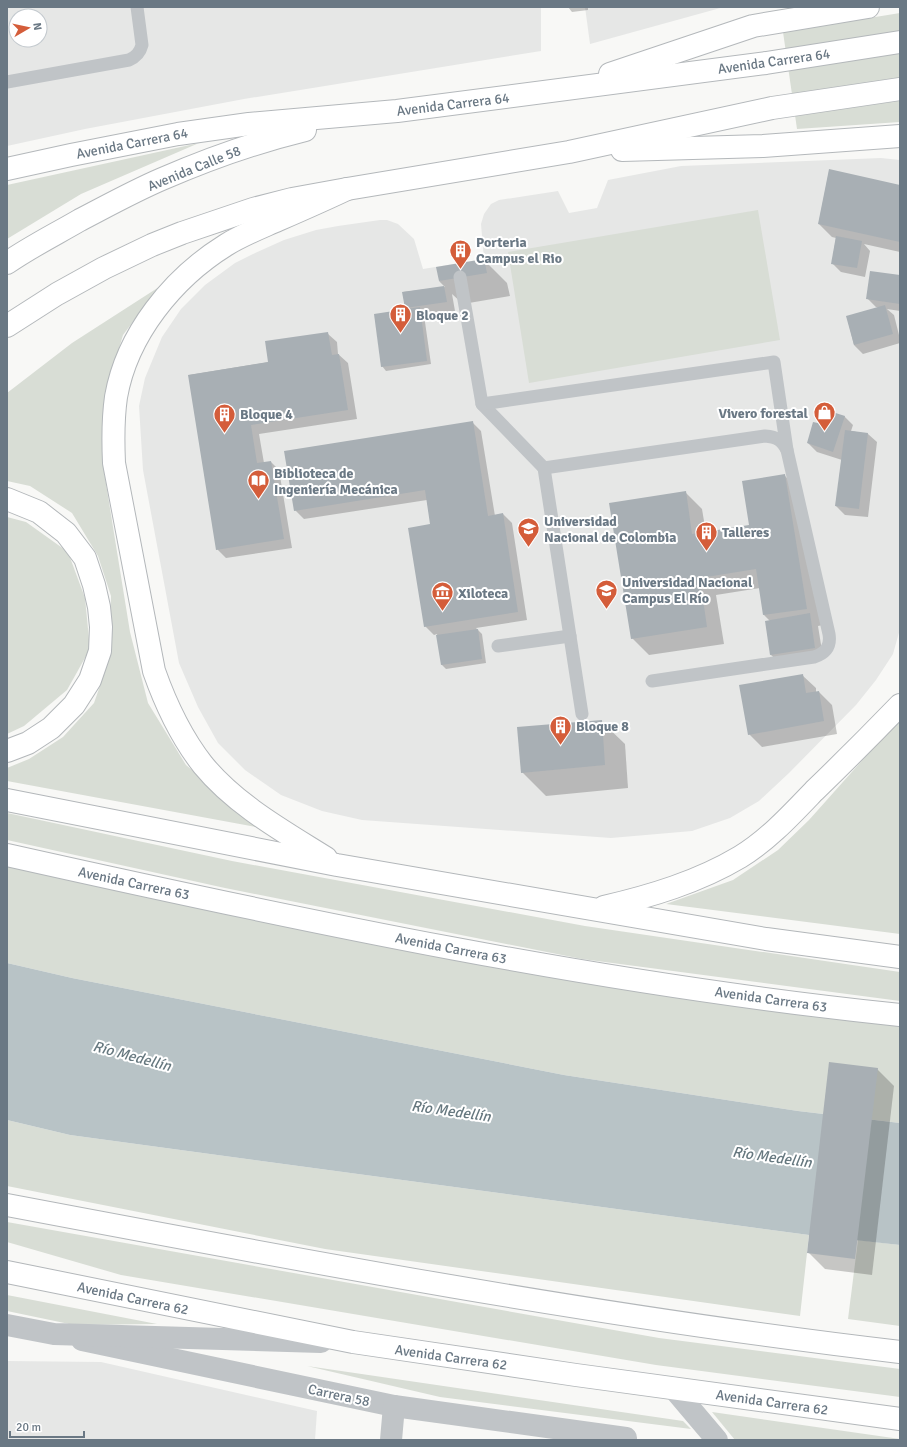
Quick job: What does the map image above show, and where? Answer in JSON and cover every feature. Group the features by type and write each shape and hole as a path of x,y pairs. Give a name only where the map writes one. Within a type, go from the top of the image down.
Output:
{"main road":[{"path":"564,89 753,26 868,7"},
{"name":"Avenida Carrera 64","path":"7,169 178,134 249,124 397,111 766,63 900,42"},
{"path":"7,326 57,294 104,268 152,245 182,233 253,209 347,190 569,152 772,108 900,88"},
{"name":"Avenida Calle 58","path":"7,263 117,200 161,179 270,139 313,128 397,111"},
{"path":"569,152 763,146 900,136"},
{"path":"337,865 267,821 242,802 204,765 175,722 162,696 154,671 114,463 113,434 116,396 124,368 137,338 152,314 183,279 200,263 226,245 257,229 347,190"},
{"path":"7,499 39,512 66,533 85,558 94,585 99,607 101,627 100,651 90,680 74,705 51,728 28,743 7,752"},
{"path":"593,909 638,899 678,887 710,873 740,857 767,838 900,705"},
{"path":"7,800 337,865 766,939 900,957"},
{"name":"Avenida Carrera 63","path":"7,855 295,918 534,964 805,1004 900,1015"},
{"path":"7,1205 531,1300 696,1326 900,1352"},
{"name":"Avenida Carrera 62","path":"7,1272 353,1342 461,1359 900,1419"}],"street":[{"name":"Carrera 58","path":"7,1325 394,1406 626,1438"},
{"name":"Carrera 58","path":"54,1334 353,1342"},
{"path":"673,1388 716,1440"},
{"path":"391,1440 394,1406"}],"lane":[{"path":"7,82 128,60 136,57 141,50 142,45 137,7"},
{"path":"460,278 482,404 544,468 582,714"},
{"path":"482,404 774,362 787,450 829,634 830,641 828,647 821,654 814,657 652,681"},
{"path":"544,468 765,436 775,437 783,442 787,450"},
{"path":"498,646 570,636"}],"shaded area":[{"path":"7,7 541,7 541,51 244,99 85,129 7,146"},
{"path":"585,7 724,7 590,44"},
{"path":"900,13 900,122 797,129 783,32"},
{"path":"199,143 81,194 7,239 7,185"},
{"name":"Universidad Nacional de Colombia","path":"881,158 900,160 900,629 893,654 876,680 856,705 789,773 759,801 730,818 692,831 611,838 362,820 322,811 281,795 245,770 218,743 198,707 179,663 143,470 139,406 145,378 162,337 181,309 205,285 235,263 253,254 284,240 316,230 380,220 387,220 398,224 414,239 423,269 484,259 481,224 484,214 491,204 499,200 558,191 569,213 597,208 608,180 681,166"},
{"path":"758,210 780,340 529,383 508,252"},
{"path":"159,287 123,335 105,395 102,459 130,632 148,703 186,765 261,828 7,781 7,768 29,759 63,737 94,703 110,657 111,596 98,556 72,513 30,486 7,481 7,393 72,343"},
{"path":"7,517 26,522 68,552 85,598 90,649 67,690 24,726 7,734"},
{"path":"900,718 900,934 666,904 733,880 778,850 809,820"},
{"path":"7,813 232,861 585,926 900,972 900,1001 582,959 225,888 7,840"},
{"path":"7,865 582,982 813,1016 900,1025 900,1123 798,1111 564,1075 72,978 7,963"},
{"path":"7,1120 70,1135 809,1235 800,1316 325,1249 7,1186"},
{"path":"7,1222 659,1338 900,1369 900,1397 656,1365 121,1275 7,1242"},
{"path":"858,1240 900,1245 900,1326 848,1319"},
{"path":"7,1295 157,1324 74,1325 7,1311"},
{"path":"7,1361 101,1362 317,1411 315,1440 7,1440"},
{"path":"307,1366 683,1421 691,1429 440,1397"},
{"path":"712,1412 900,1439 900,1440 735,1440"}],"water":[{"name":"Río Medellín","path":"7,963 72,978 564,1075 798,1111 900,1123 900,1245 809,1235 70,1135 7,1120"}],"building":[{"path":"829,169 900,185 900,242 818,224"},
{"path":"836,236 862,241 857,268 831,264"},
{"name":"Porteria Campus el Rio","path":"484,259 487,273 439,281 436,267"},
{"path":"870,271 900,275 900,304 866,299"},
{"path":"444,286 447,302 405,308 402,292"},
{"path":"885,305 893,334 854,345 846,316"},
{"name":"Bloque 2","path":"420,307 427,361 381,367 374,314"},
{"name":"Bloque 4","path":"328,332 332,355 339,354 348,410 251,425 257,463 271,461 284,539 216,550 188,375 268,362 265,341"},
{"name":"Vivero forestal","path":"823,409 845,416 833,452 807,443 813,422 818,423"},
{"path":"473,421 488,516 503,513 518,612 424,627 408,528 430,524 425,490 294,511 284,451"},
{"path":"845,430 868,433 859,509 835,506"},
{"name":"Talleres","path":"785,474 807,609 763,615 756,569 700,578 707,627 631,639 609,503 686,491 692,534 749,525 742,481"},
{"path":"810,613 815,648 770,655 765,621"},
{"path":"478,629 482,659 441,665 436,635"},
{"path":"803,674 806,693 819,691 824,721 748,735 739,685"},
{"name":"Bloque 8","path":"602,720 605,765 521,773 517,727"},
{"path":"829,1062 878,1068 855,1259 807,1253"}],"place":[{"name":"Porteria Campus el Rio","path":"461,270"},
{"name":"Bloque 2","path":"400,334"},
{"name":"Vivero forestal","path":"824,432"},
{"name":"Bloque 4","path":"225,434"},
{"name":"Biblioteca de Ingeniería Mecánica","path":"259,500"},
{"name":"Universidad Nacional de Colombia","path":"529,548"},
{"name":"Talleres","path":"707,552"},
{"name":"Universidad Nacional Campus El Río","path":"607,610"},
{"name":"Xiloteca","path":"442,612"},
{"name":"Bloque 8","path":"561,746"}]}
